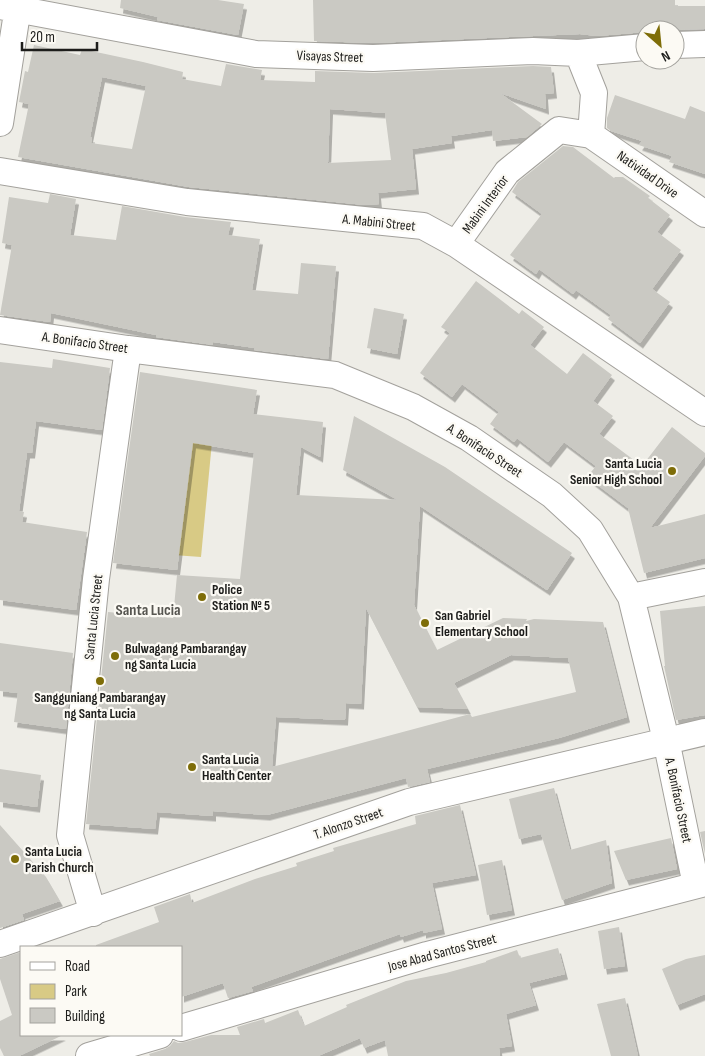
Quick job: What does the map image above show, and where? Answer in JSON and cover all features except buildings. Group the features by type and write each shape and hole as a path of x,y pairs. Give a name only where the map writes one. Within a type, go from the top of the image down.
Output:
{"street":[{"name":"Visayas Street","path":"12,5 81,10 256,54 373,58 533,51 578,53 635,48"},
{"path":"0,123 12,5"},
{"path":"685,45 705,44"},
{"path":"578,53 594,93 592,135"},
{"name":"Mabini Interior","path":"456,244 507,172 551,136 559,130 592,135"},
{"name":"Natividad Drive","path":"592,135 705,214"},
{"name":"A. Mabini Street","path":"0,172 187,202 423,226 456,244 705,413"},
{"name":"A. Bonifacio Street","path":"0,330 128,349 335,375 413,407 469,438 552,495 590,530 631,597 701,884"},
{"name":"Santa Lucia Street","path":"93,913 70,835 96,579 128,349"},
{"path":"631,597 705,582"},
{"name":"T. Alonzo Street","path":"0,944 409,802 705,732"},
{"name":"Jose Abad Santos Street","path":"182,1028 427,954 701,884"},
{"path":"89,1056 157,1036"}],"green space":[{"path":"133,435 212,442 201,557 118,551"}],"place":[{"name":"Santa Lucia Senior High School","path":"672,471"},
{"name":"Police Station № 5","path":"202,597"},
{"name":"San Gabriel Elementary School","path":"425,623"},
{"name":"Bulwagang Pambarangay ng Santa Lucia","path":"115,656"},
{"name":"Sangguniang Pambarangay ng Santa Lucia","path":"100,681"},
{"name":"Santa Lucia Health Center","path":"192,767"},
{"name":"Santa Lucia Parish Church","path":"15,859"}],"district":[{"name":"Santa Lucia","path":"148,609"}]}
